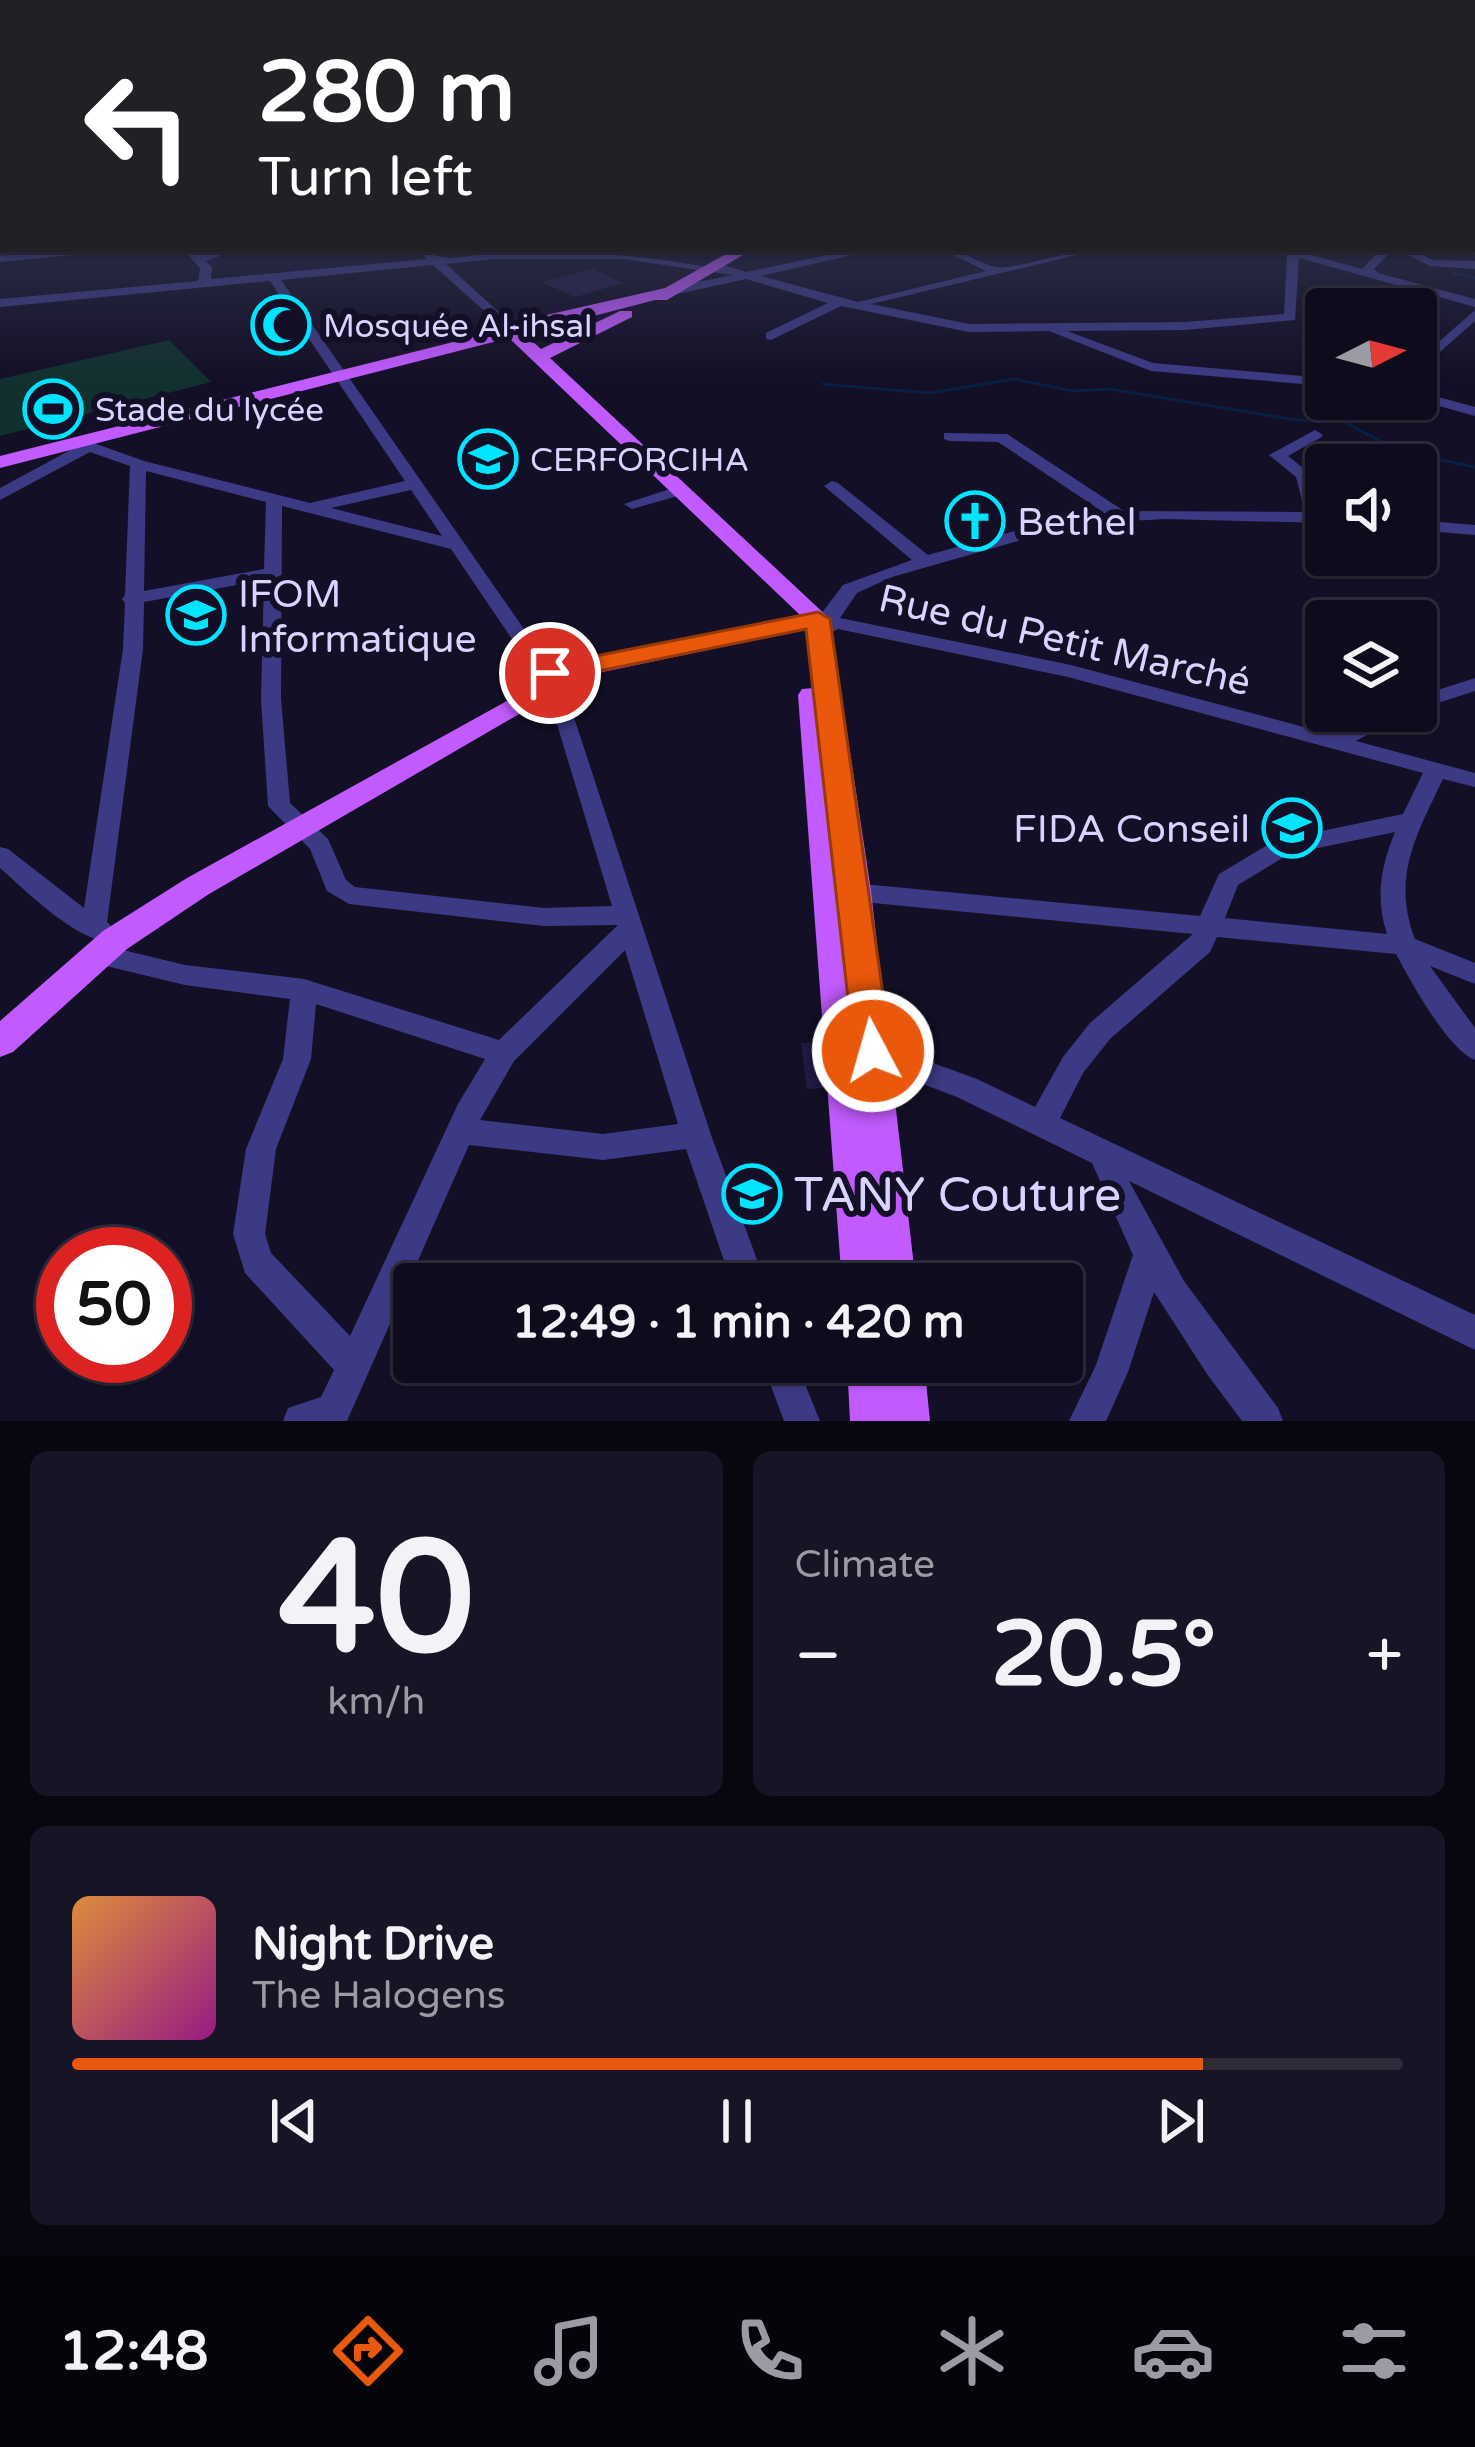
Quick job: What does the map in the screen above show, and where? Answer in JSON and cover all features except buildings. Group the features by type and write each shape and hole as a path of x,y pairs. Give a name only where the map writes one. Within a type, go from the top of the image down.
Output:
{"main road":[{"path":"711,271 741,252"},
{"path":"538,357 751,252"},
{"path":"0,462 673,291"},
{"path":"509,329 818,622 822,713 859,1051 892,1263"},
{"path":"0,1042 102,940 555,683 818,622"},
{"path":"859,1051 863,1263"},
{"path":"870,1383 873,1421"},
{"path":"904,1383 908,1421"}],"street":[{"path":"0,276 7,256 64,252"},
{"path":"427,252 509,329"},
{"path":"0,303 531,252 624,256 742,275 845,303 969,328 1283,320 1294,313 1293,254"},
{"path":"673,291 857,252"},
{"path":"954,252 999,272"},
{"path":"771,336 845,303 1083,252"},
{"path":"1287,252 1475,304"},
{"path":"1374,276 1368,269 1384,252"},
{"path":"1408,252 1430,263 1475,265"},
{"path":"197,254 206,267 204,284"},
{"path":"273,277 555,683 696,1135 742,1263"},
{"path":"1437,349 1475,314"},
{"path":"1049,328 1098,352 1151,367 1305,380"},
{"path":"1437,401 1475,412"},
{"path":"1305,478 1277,455 1315,435"},
{"path":"949,436 1002,437 1118,515"},
{"path":"0,495 82,444 138,464 455,545"},
{"path":"102,940 133,649 138,464"},
{"path":"307,508 415,484"},
{"path":"832,486 925,562"},
{"path":"632,504 679,491"},
{"path":"274,499 271,573 279,806 320,844 336,885 349,895 628,922"},
{"path":"818,622 850,589 925,562 1076,519 1118,515 1305,517"},
{"path":"1437,527 1475,530"},
{"path":"131,599 271,573"},
{"name":"Rue du Petit Marché","path":"818,622 1071,671 1475,779"},
{"path":"1437,697 1475,684"},
{"path":"1337,742 1357,732"},
{"path":"1436,769 1391,877 1404,945 1475,1048"},
{"path":"1042,1124 1073,1065 1100,1031 1201,945 1228,880 1282,847 1413,820"},
{"path":"0,855 102,940 185,975 304,990 504,1052"},
{"path":"842,891 1404,945 1475,974"},
{"path":"321,1418 354,1366 461,1131 504,1052 628,922"},
{"path":"304,990 297,1059 261,1149 249,1234 257,1262 354,1366"},
{"path":"859,1051 1042,1124 1475,1333"},
{"path":"461,1131 603,1147 696,1135"},
{"path":"1102,1152 1117,1197 1150,1252 1265,1421"},
{"path":"1087,1421 1111,1372 1150,1252"},
{"path":"787,1383 802,1421"}],"green space":[{"name":"Stade du lycée","path":"169,340 211,382 0,436 0,379"}],"waterway":[{"path":"1453,273 1475,278"},
{"path":"823,384 929,393 1014,379 1073,391 1109,389 1296,420 1342,421 1401,452 1475,467"}],"place":[{"name":"Mosquée Al-ihsaI","path":"281,325"},
{"name":"Stade du lycée","path":"53,409"},
{"name":"CERFORCIHA","path":"488,459"},
{"name":"Bethel","path":"975,521"},
{"name":"IFOM Informatique","path":"196,615"},
{"name":"FIDA Conseil","path":"1292,828"},
{"name":"TANY Couture","path":"752,1194"}],"route":[{"path":"550,673 818,619 873,1051"}]}
